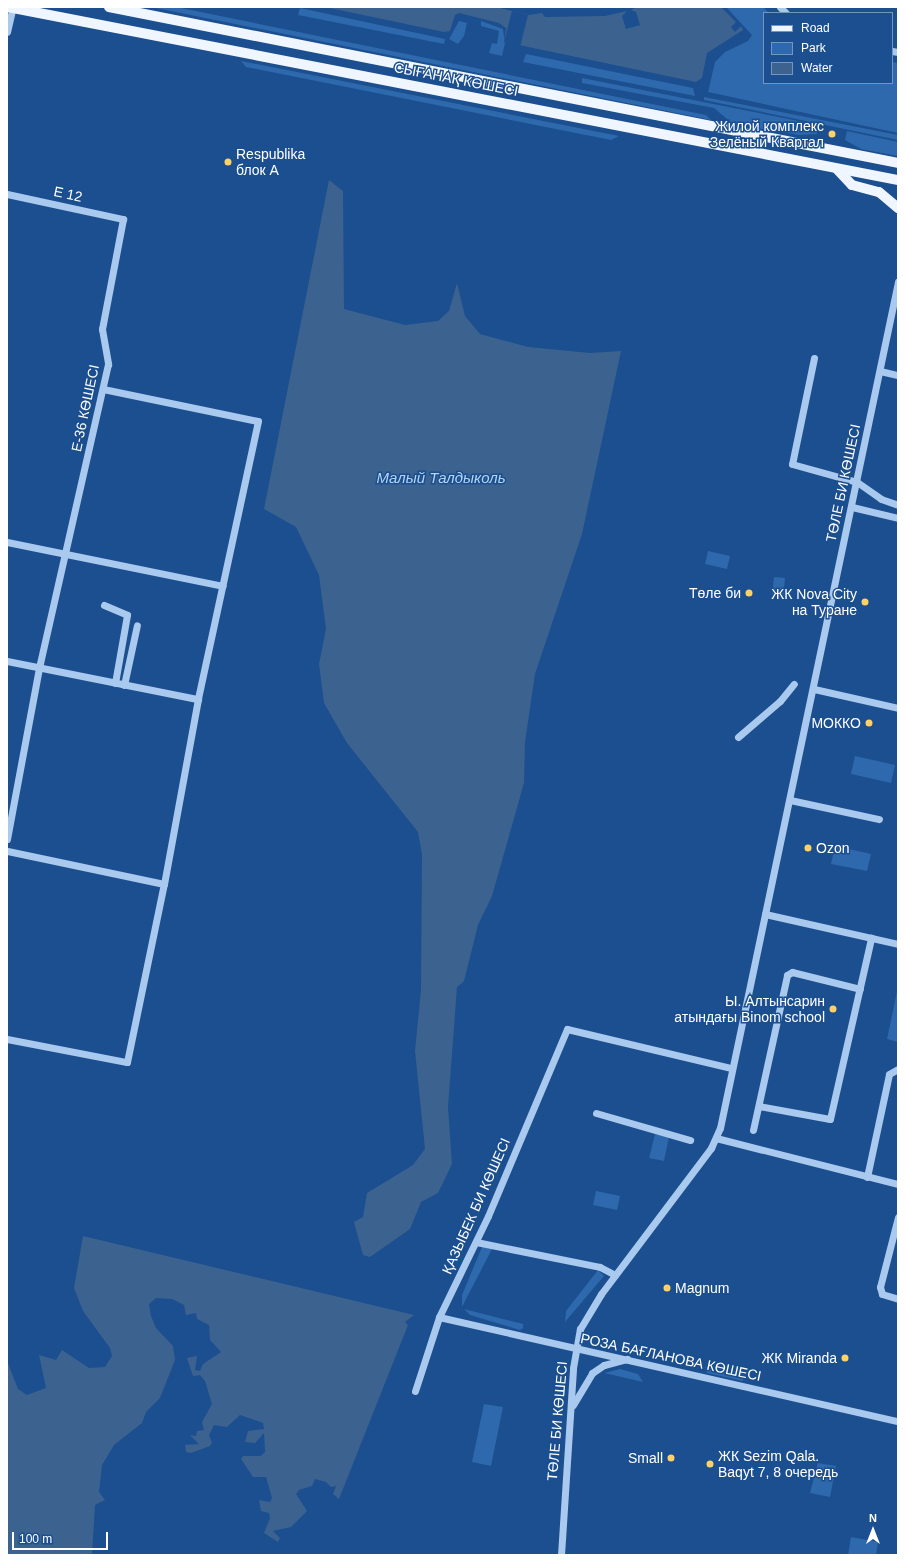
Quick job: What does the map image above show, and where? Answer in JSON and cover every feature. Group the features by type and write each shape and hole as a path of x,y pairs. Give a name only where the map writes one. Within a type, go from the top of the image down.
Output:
{"main road":[{"name":"СЫҒАНАҚ КӨШЕСІ","path":"11,7 898,180"},
{"name":"СЫҒАНАҚ КӨШЕСІ","path":"109,7 898,163"},
{"path":"837,169 852,185 879,192 898,208"}],"street":[{"path":"7,32 11,7"},
{"name":"E 12","path":"7,194 123,219"},
{"name":"Е-36 КӨШЕСІ","path":"7,839 39,668 67,555 103,389 109,354 102,329 123,219"},
{"name":"ТӨЛЕ БИ КӨШЕСІ","path":"561,1555 571,1409 580,1329 615,1275 638,1249 716,1138 814,689 898,282"},
{"path":"814,358 792,464 857,482 881,499 898,505"},
{"path":"880,371 898,375"},
{"path":"7,1039 127,1062 164,884 198,700 258,421 103,389"},
{"path":"852,507 898,518"},
{"path":"7,542 223,586"},
{"path":"104,605 124,612 128,623 115,683"},
{"path":"124,685 137,625"},
{"path":"7,662 198,700"},
{"path":"738,737 780,701 794,684"},
{"path":"814,689 898,708"},
{"path":"790,800 879,819"},
{"path":"7,851 164,884"},
{"path":"765,914 898,944"},
{"path":"759,1106 830,1119 871,938"},
{"path":"753,1130 787,975 792,972 860,989"},
{"name":"ҚАЗЫБЕК БИ КӨШЕСІ","path":"415,1391 439,1317 476,1242 565,1032 570,1027 731,1068"},
{"path":"867,1177 889,1074 898,1069"},
{"path":"596,1113 690,1140"},
{"path":"716,1138 898,1184"},
{"path":"898,1217 880,1287 882,1294 898,1299"},
{"path":"476,1242 600,1267 615,1275"},
{"name":"РОЗА БАҒЛАНОВА КӨШЕСІ","path":"439,1317 898,1420"},
{"path":"571,1409 592,1373 604,1365 628,1359"}],"green space":[{"path":"176,7 706,115 711,120 156,8"},
{"path":"726,7 763,7 768,12 763,12 763,84 893,84 893,62 898,63 898,133 708,92 715,62 725,52 748,41 752,35"},
{"path":"300,8 445,39 444,44 298,15"},
{"path":"459,21 467,23 464,36 458,44 449,39"},
{"path":"481,21 503,29 505,43 502,56 489,53 492,43 497,44 499,31 481,26"},
{"path":"526,54 693,88 695,96 523,62"},
{"path":"241,61 619,136 611,140 246,67"},
{"path":"582,78 819,125 817,134 799,135 733,124 714,108 582,83"},
{"path":"704,97 898,135 898,140 704,100"},
{"path":"847,131 898,142 898,156 861,149 845,140"},
{"path":"708,551 730,556 727,569 705,564"},
{"path":"774,577 785,578 783,598 772,596"},
{"path":"855,756 895,765 891,783 851,774"},
{"path":"835,846 871,854 867,871 831,864"},
{"path":"898,987 898,1042 887,1039"},
{"path":"655,1134 669,1137 664,1161 649,1158"},
{"path":"596,1191 620,1196 617,1210 593,1205"},
{"path":"482,1247 492,1249 462,1307 462,1295"},
{"path":"598,1270 604,1276 565,1322 566,1311"},
{"path":"464,1309 523,1324 523,1328 520,1330 470,1315"},
{"path":"705,1367 743,1375 743,1381 707,1373"},
{"path":"620,1369 638,1374 643,1382 604,1373"},
{"path":"484,1404 503,1407 491,1466 472,1462"},
{"path":"818,1463 836,1466 830,1497 810,1493"},
{"path":"851,1537 878,1542 876,1555 848,1555"}],"water":[{"path":"325,7 496,7 529,15 542,13 545,17 605,16 627,11 622,16 626,29 640,25 636,12 631,10 637,7 721,7 736,22 731,27 735,32 741,26 743,30 707,53 702,78 696,82 504,42 506,28 499,23 459,13 455,15 450,31 444,32"},
{"name":"Малый Талдыколь","path":"329,180 343,191 344,309 405,325 438,321 449,311 457,283 465,316 480,334 528,347 590,353 621,351 582,534 535,674 525,742 524,783 492,896 478,925 464,981 457,987 448,1107 452,1164 438,1193 421,1202 410,1229 370,1257 363,1255 354,1222 363,1217 367,1193 413,1165 425,1149 415,1051 421,990 422,854 418,832 347,743 324,703 319,664 326,629 319,575 296,527 264,509"},
{"path":"83,1236 414,1315 405,1322 408,1325 339,1499 333,1494 336,1486 331,1487 326,1482 315,1479 312,1486 299,1490 296,1494 307,1511 291,1527 273,1531 280,1538 278,1542 264,1533 270,1518 269,1513 261,1511 259,1500 270,1502 272,1498 266,1477 253,1477 241,1459 243,1456 261,1456 265,1452 264,1433 255,1443 245,1442 248,1431 264,1429 263,1423 240,1415 227,1427 214,1425 209,1435 212,1443 210,1446 191,1453 186,1452 185,1445 199,1444 190,1435 196,1436 197,1431 204,1430 202,1422 212,1404 205,1381 200,1375 193,1376 187,1358 197,1356 195,1370 200,1371 203,1364 221,1352 210,1340 209,1325 197,1319 196,1313 186,1315 184,1305 172,1299 156,1298 149,1304 151,1316 156,1328 173,1346 175,1360 160,1398 146,1412 142,1423 114,1445 102,1465 99,1492 105,1500 95,1505 92,1555 7,1555 7,1361 18,1389 27,1395 46,1388 39,1355 56,1360 62,1350 89,1368 105,1367 112,1356 110,1348 83,1311 74,1288"}],"pier":[{"path":"512,11 528,15 520,47 504,42"}],"place":[{"name":"Жилой комплекс Зелёный Квартал","path":"832,134"},
{"name":"Respublika блок А","path":"228,162"},
{"name":"Төле би","path":"749,593"},
{"name":"ЖК Nova City на Туране","path":"865,602"},
{"name":"МОККО","path":"869,723"},
{"name":"Ozon","path":"808,848"},
{"name":"Ы. Алтынсарин атындағы Binom school","path":"833,1009"},
{"name":"Magnum","path":"667,1288"},
{"name":"ЖК Miranda","path":"845,1358"},
{"name":"Small","path":"671,1458"},
{"name":"ЖК Sezim Qala. Baqyt 7, 8 очередь","path":"710,1464"}]}
